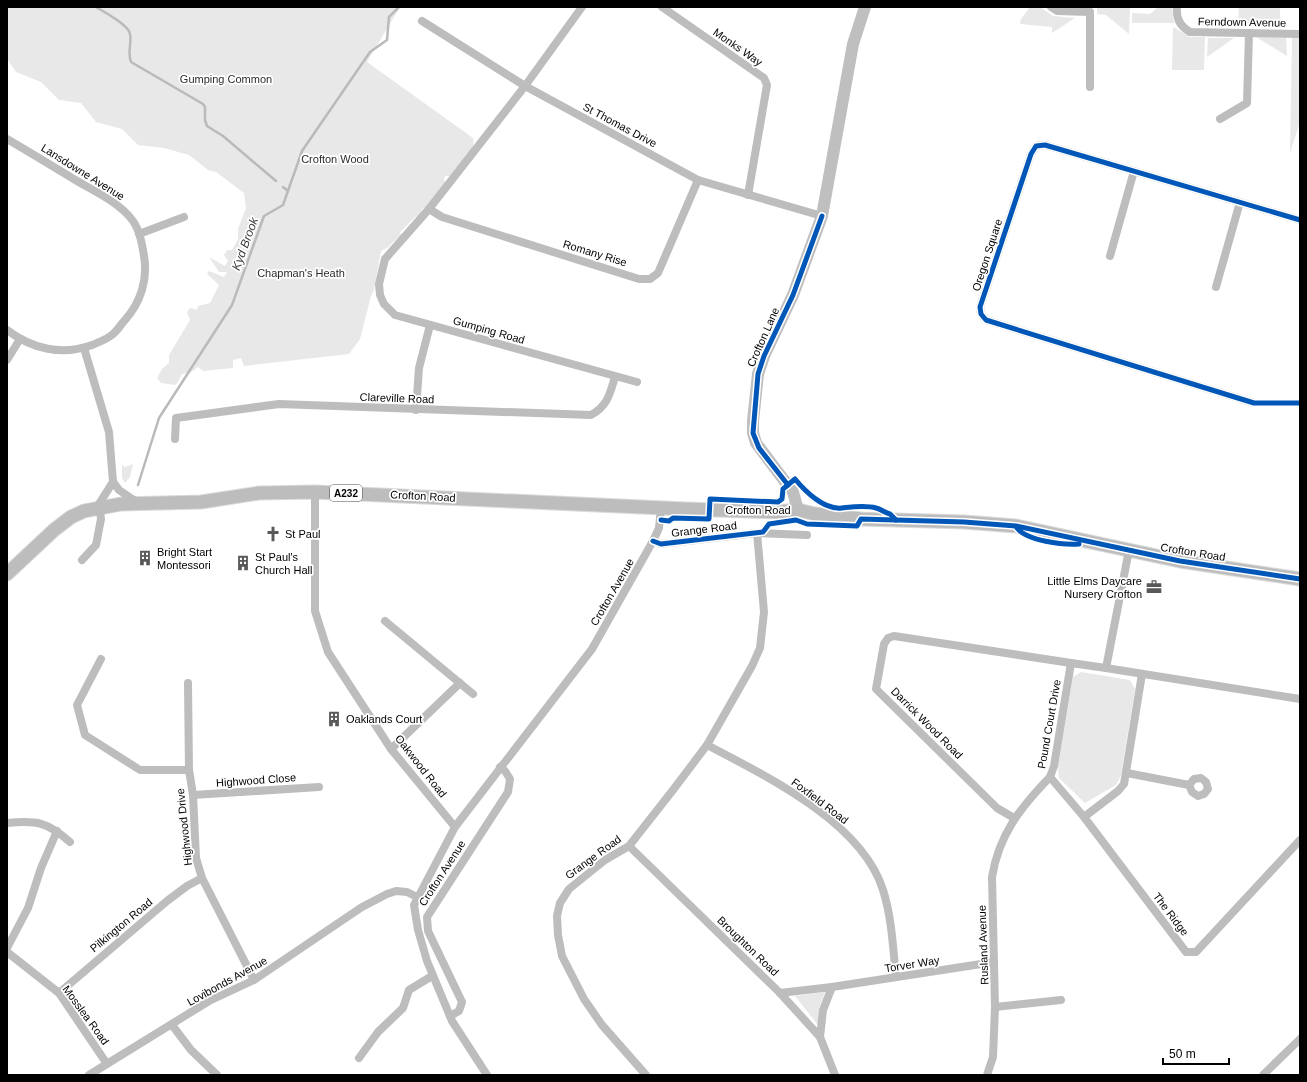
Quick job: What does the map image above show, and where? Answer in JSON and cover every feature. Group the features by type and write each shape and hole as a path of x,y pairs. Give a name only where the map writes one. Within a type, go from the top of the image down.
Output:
{"main road":[{"name":"Crofton Road","path":"7,574 72,517 84,511 122,504 201,502 259,494 315,492 661,508 777,512 798,510 815,514 862,519 964,522 1016,526 1180,561 1300,579"}],"street":[{"path":"429,209 524,86 582,7"},
{"name":"Monks Way","path":"662,7 764,78 767,85 748,195"},
{"name":"Crofton Lane","path":"798,510 793,492 756,443 753,433 753,421 760,368 793,295 822,216 852,51 865,7"},
{"path":"1051,7 1057,11 1090,12 1090,87"},
{"name":"Ferndown Avenue","path":"1176,7 1179,22 1183,28 1190,32 1300,34"},
{"name":"St Thomas Drive","path":"422,20 524,86 698,180 822,216"},
{"path":"1220,120 1247,103 1249,33"},
{"name":"Lansdowne Avenue","path":"7,139 105,197 125,211 134,222 139,234 146,268 142,290 135,308 113,334 100,342 84,348 57,351 37,346 20,339 7,330"},
{"name":"Oregon Square","path":"1300,220 1045,145 1036,146 1031,154 980,307 981,314 986,320 1254,403 1300,403"},
{"path":"1110,256 1134,171"},
{"name":"Romany Rise","path":"429,209 442,217 639,279 650,279 658,273 698,180"},
{"path":"1216,287 1240,202"},
{"name":"Gumping Road","path":"429,209 385,259 379,284 380,295 384,304 395,315 637,382"},
{"path":"139,234 184,217"},
{"path":"416,410 419,368 430,325"},
{"path":"7,360 20,339"},
{"path":"84,348 109,432 113,482 119,490 138,503"},
{"name":"Clareville Road","path":"175,439 176,418 279,404 591,415 601,409 608,401 615,377"},
{"path":"82,560 96,545 101,519 99,508 100,501 113,482"},
{"name":"Oakwood Road","path":"315,492 315,611 328,652 391,748 455,827"},
{"name":"Crofton Avenue","path":"487,1075 450,1016 432,976 415,918 414,905 455,827 592,649 653,541 659,528 661,508"},
{"path":"757,533 807,535"},
{"name":"Grange Road","path":"646,1075 602,1025 584,999 562,956 558,936 557,916 560,903 568,889 605,860 629,846 708,745 752,666 760,648 764,612 757,533 661,544 653,541"},
{"path":"1106,668 1129,550"},
{"path":"386,621 473,694"},
{"name":"Darrick Wood Road","path":"1014,818 997,808 876,689 884,644 888,638 894,636 1071,663"},
{"path":"101,659 77,705 86,735 140,770 189,770"},
{"path":"1071,663 1300,699"},
{"name":"Pound Court Drive","path":"1071,663 1054,766 1050,777 1084,817"},
{"path":"1084,817 1118,791 1124,784 1127,774 1142,674"},
{"name":"Highwood Drive","path":"188,683 189,770 193,795 196,858 202,878 254,980"},
{"path":"391,748 460,683"},
{"name":"Foxfield Road","path":"708,745 755,770 805,801 840,828 868,858 881,884 886,902 896,977"},
{"name":"Crofton Avenue","path":"450,1016 459,1011 462,1002 428,931 427,917 508,792 510,779 505,771 500,767"},
{"path":"1127,774 1189,785"},
{"name":"Rusland Avenue","path":"987,1075 993,1056 995,1006 992,876 995,858 1014,818 1026,802 1050,777"},
{"name":"Highwood Close","path":"193,795 319,787"},
{"name":"The Ridge","path":"1084,817 1186,952 1196,952 1300,840"},
{"path":"7,823 43,823 57,831 70,842"},
{"path":"7,948 28,908 41,868 57,831"},
{"name":"Broughton Road","path":"629,846 780,993 820,1037 835,1075"},
{"name":"Pilkington Road","path":"58,993 167,901 187,886 202,878"},
{"name":"Lovibonds Avenue","path":"89,1075 209,1001 254,980 362,907 396,891 407,892 417,897"},
{"name":"Mosslea Road","path":"7,952 58,993 107,1064"},
{"name":"Torver Way","path":"780,993 832,987 994,962"},
{"path":"359,1058 378,1032 403,1008 409,990 432,976"},
{"path":"820,1037 823,1010 832,987"},
{"path":"995,1006 1061,1000"},
{"path":"172,1025 191,1050 217,1075"},
{"path":"1263,1075 1300,1039"}],"green space":[{"name":"Crofton Wood","path":"7,7 400,7 367,62 473,138 474,142 470,154 460,168 456,167 451,176 445,176 444,179 446,185 426,208 423,208 419,215 400,232 401,235 387,248 381,251 374,290 371,296 360,339 349,354 244,366 241,358 233,360 233,368 203,371 198,367 190,373 182,374 176,385 161,383 157,378 162,369 169,363 169,355 190,320 187,312 190,308 197,310 198,306 210,303 219,285 207,274 209,271 224,277 227,272 219,272 209,257 225,266 228,261 224,255 227,250 232,250 238,239 238,229 246,208 244,193 216,172 208,170 189,155 164,148 138,145 122,129 96,122 81,103 59,100 41,82 16,72 7,59"},
{"path":"1030,7 1040,7 1053,16 1075,18 1052,33 1052,27 1020,24 1021,19"},
{"path":"1097,7 1130,7 1129,34 1106,15 1097,14"},
{"path":"1158,7 1172,7 1174,23 1132,23 1132,13 1150,14"},
{"path":"1239,7 1280,7 1280,27 1238,26"},
{"path":"1173,27 1190,37 1205,37 1204,70 1172,70"},
{"path":"1256,37 1286,38 1287,56"},
{"path":"1292,37 1300,37 1300,122 1290,153"},
{"path":"1208,38 1234,38 1207,57"},
{"path":"133,464 130,477 125,483 122,478 122,465 125,467"},
{"path":"1081,672 1130,680 1135,689 1121,775 1116,785 1085,803 1059,778 1058,767 1073,677"},
{"path":"825,992 819,1008 818,1025 795,996"}],"waterway":[{"path":"96,7 116,19 129,30 129,55 131,62 203,104 205,107 205,120 207,126 223,136 276,181"},
{"name":"Kyd Brook","path":"138,485 159,418 232,305 264,216 283,205 302,151 370,52 387,40 389,17 399,7"},
{"name":"Kyd Brook","path":"283,187 288,191"}],"cycle path":[{"path":"1300,220 1045,145 1036,146 1031,154 980,307 981,314 986,320 1254,403 1300,403"},
{"path":"788,485 759,448 753,433 758,374 764,356 793,295 822,216"},
{"path":"661,520 669,521 673,518 709,519 710,499 778,502 782,499 783,489 795,479 816,499 828,506 835,508 859,506 872,507 890,514 896,520"},
{"path":"653,541 661,544 763,532 769,524 796,520 807,524 857,526 861,519 964,522 1016,526 1180,561 1300,579"},
{"path":"1017,528 1029,536 1037,539 1055,543 1079,544"}],"place":[{"name":"St Paul","path":"273,534"},
{"name":"Bright Start Montessori","path":"145,558"},
{"name":"St Paul's Church Hall","path":"243,563"},
{"name":"Little Elms Daycare Nursery Crofton","path":"1154,587"},
{"name":"Oaklands Court","path":"334,719"}],"park label":[{"name":"Gumping Common","path":"226,79"},
{"name":"Chapman's Heath","path":"301,273"}]}
